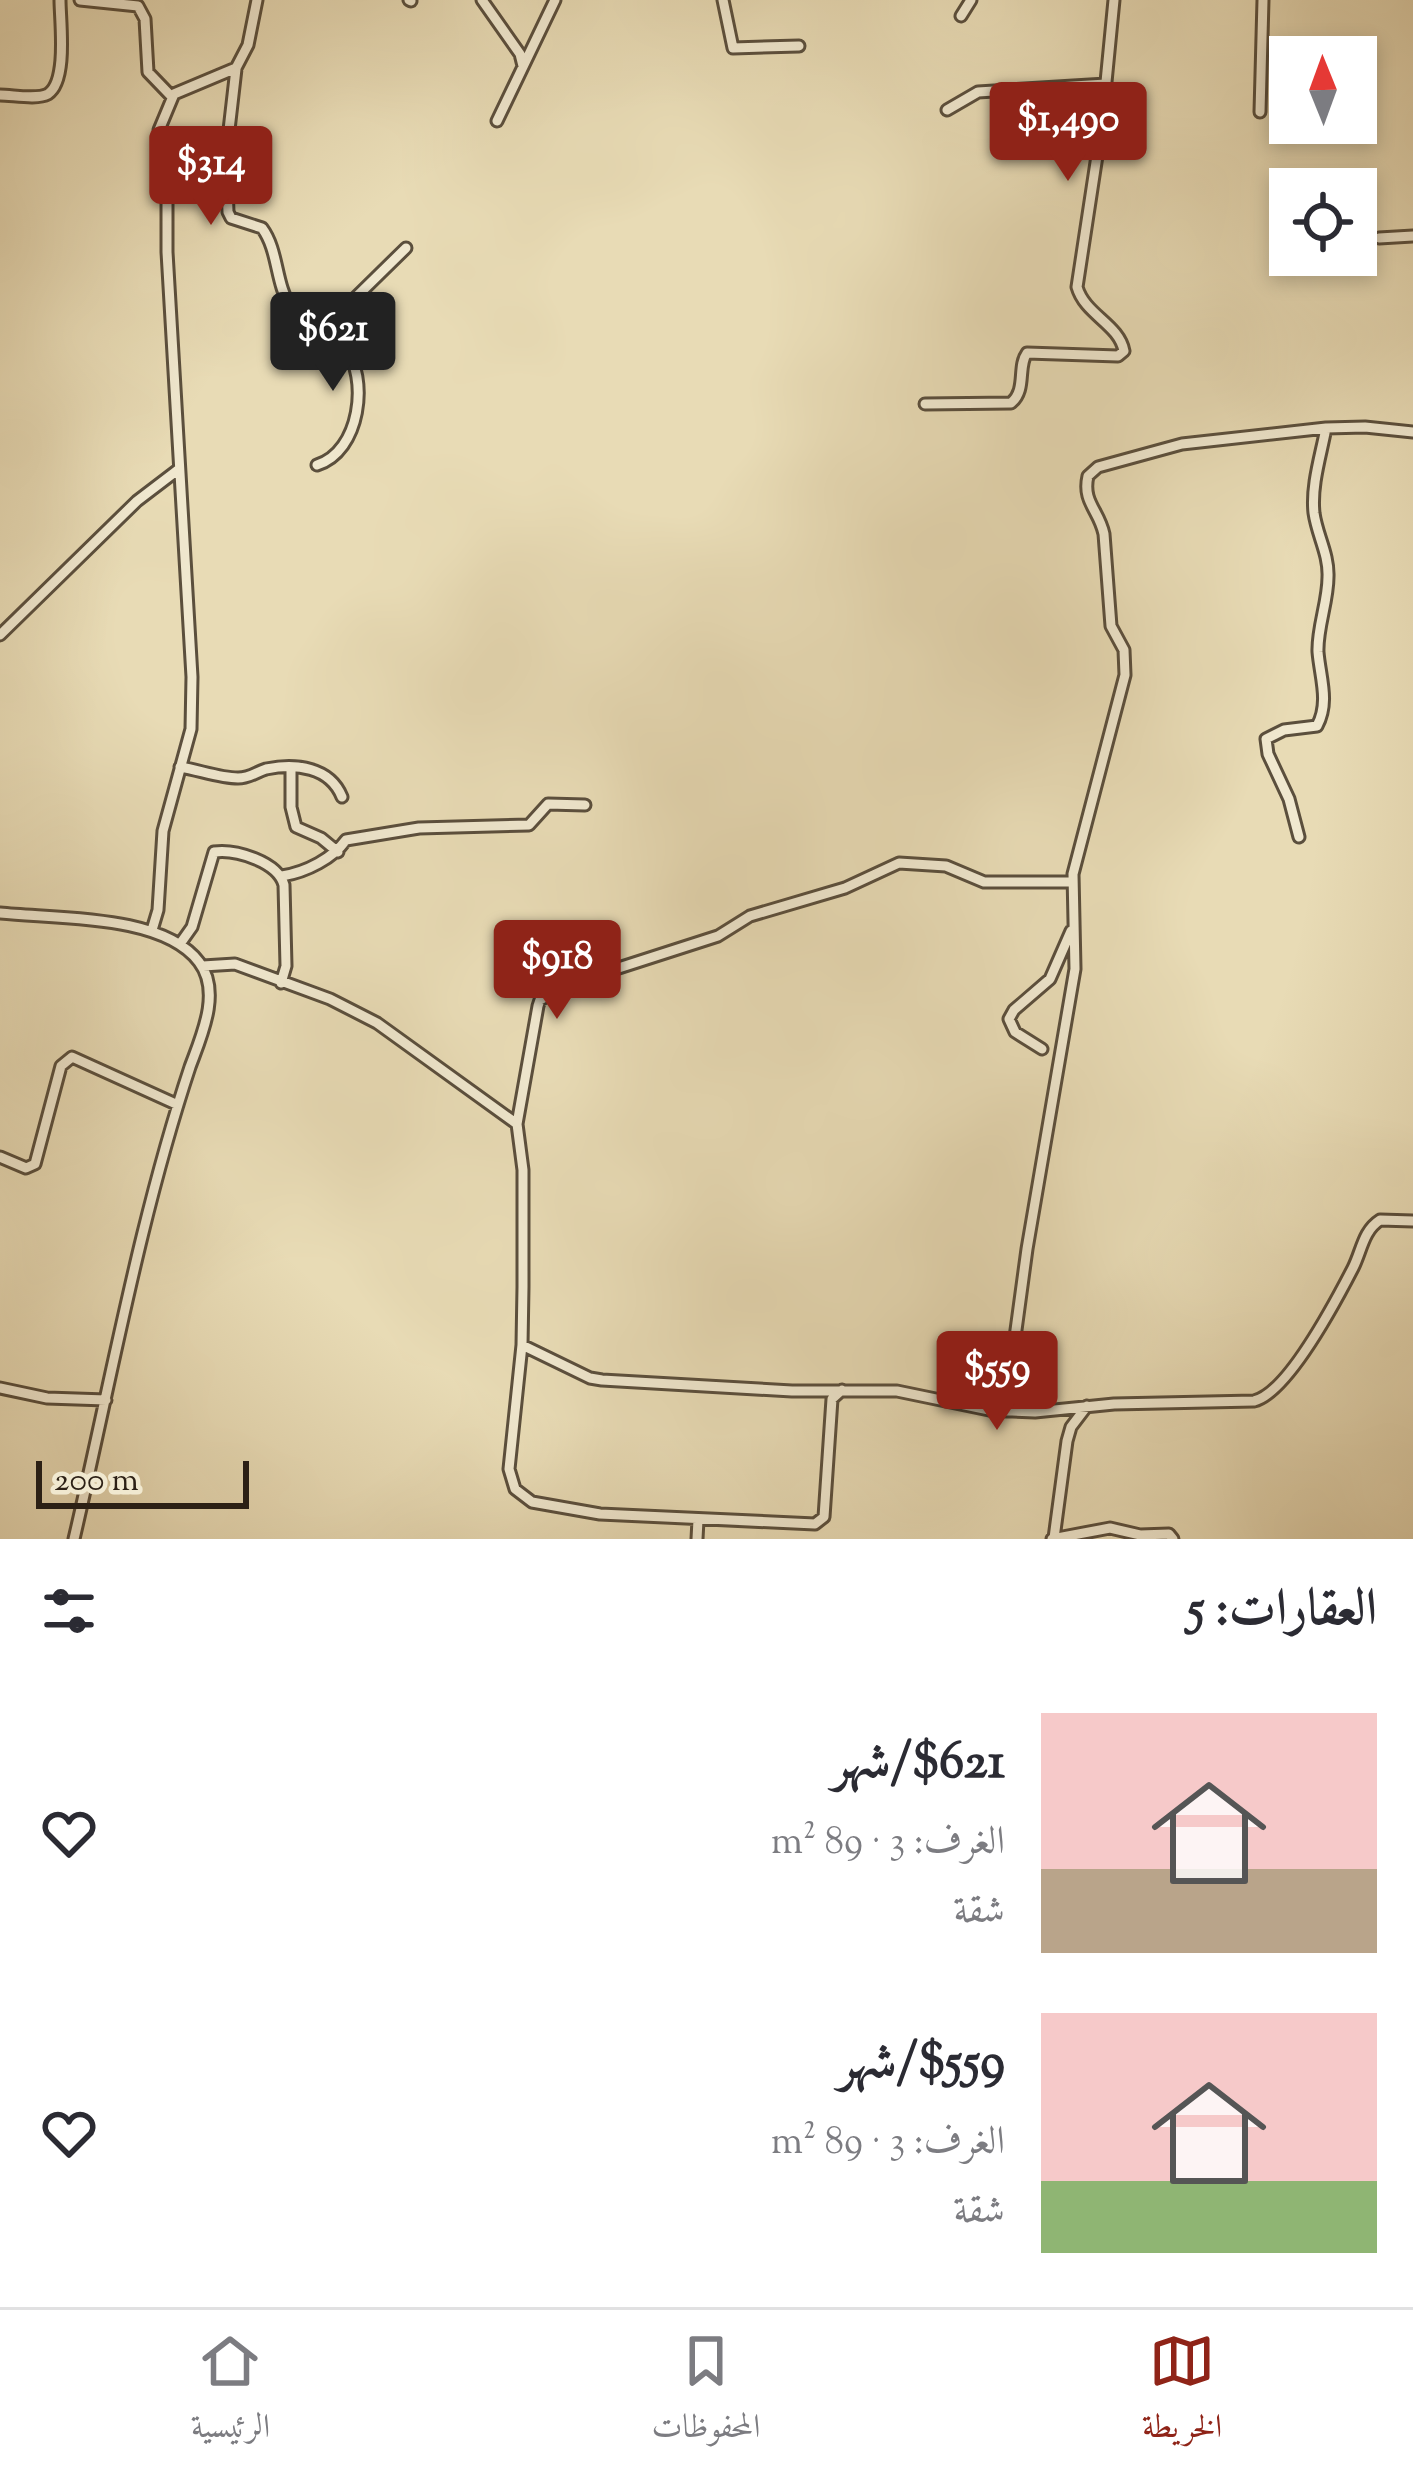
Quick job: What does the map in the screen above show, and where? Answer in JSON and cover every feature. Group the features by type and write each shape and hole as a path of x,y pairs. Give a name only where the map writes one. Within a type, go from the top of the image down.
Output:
{"street":[{"path":"0,95 44,95 52,89 61,68 60,0"},
{"path":"80,0 139,3 150,75 172,97"},
{"path":"257,0 248,45 236,68 226,156 228,212 231,218 262,228 274,250 290,305 337,338 352,358 356,409 349,441 335,457 316,465"},
{"path":"482,0 520,54 523,70"},
{"path":"497,122 555,0"},
{"path":"723,0 733,48 799,46"},
{"path":"961,16 971,0"},
{"path":"926,404 1011,403 1019,392 1027,352 1118,356 1124,351 1121,339 1085,305 1077,287 1114,1 1099,0"},
{"path":"1260,112 1263,0"},
{"path":"510,41 536,40"},
{"path":"152,930 158,910 163,831 191,729 192,676 161,124 172,97 236,68"},
{"path":"947,110 977,92 1106,85"},
{"path":"1379,238 1413,236"},
{"path":"319,326 406,248"},
{"path":"1299,837 1266,739 1284,730 1318,726 1323,715 1324,678 1318,648 1328,570 1314,495 1326,428"},
{"path":"1005,1411 1027,1249 1075,969 1072,882 1127,660 1111,626 1104,534 1087,502 1088,476 1099,467 1182,444 1326,428 1413,431"},
{"path":"0,634 137,501 179,469"},
{"path":"180,766 234,778 264,770 329,774 342,796"},
{"path":"291,770 296,827 321,838 338,853"},
{"path":"282,876 307,870 338,853 346,840 419,828 529,825 548,805 585,805"},
{"path":"180,944 191,928 214,852 224,850 272,866 282,876 286,966 280,983"},
{"path":"842,1390 832,1399 829,1413 822,1520 815,1524 558,1509 532,1502 518,1492 509,1469 522,1345 523,1169 517,1124 538,1006 572,983 718,936 750,916 845,888 898,863 946,866 984,882 1072,882"},
{"path":"0,913 152,930 180,944 203,966 209,1004 154,1184 74,1539"},
{"path":"1042,1049 1015,1032 1009,1025 1010,1014 1050,979 1073,926"},
{"path":"203,966 235,964 330,999 377,1023 517,1124"},
{"path":"0,1157 26,1168 35,1164 58,1075 72,1057 178,1105"},
{"path":"522,1345 602,1380 897,1390 1005,1411 1263,1400 1332,1306 1356,1264 1368,1229 1379,1220 1413,1221"},
{"path":"0,1388 47,1399 106,1400"},
{"path":"1087,1406 1067,1441 1059,1538 1098,1528 1125,1535 1168,1534 1173,1539"},
{"path":"697,1539 698,1520"}]}
